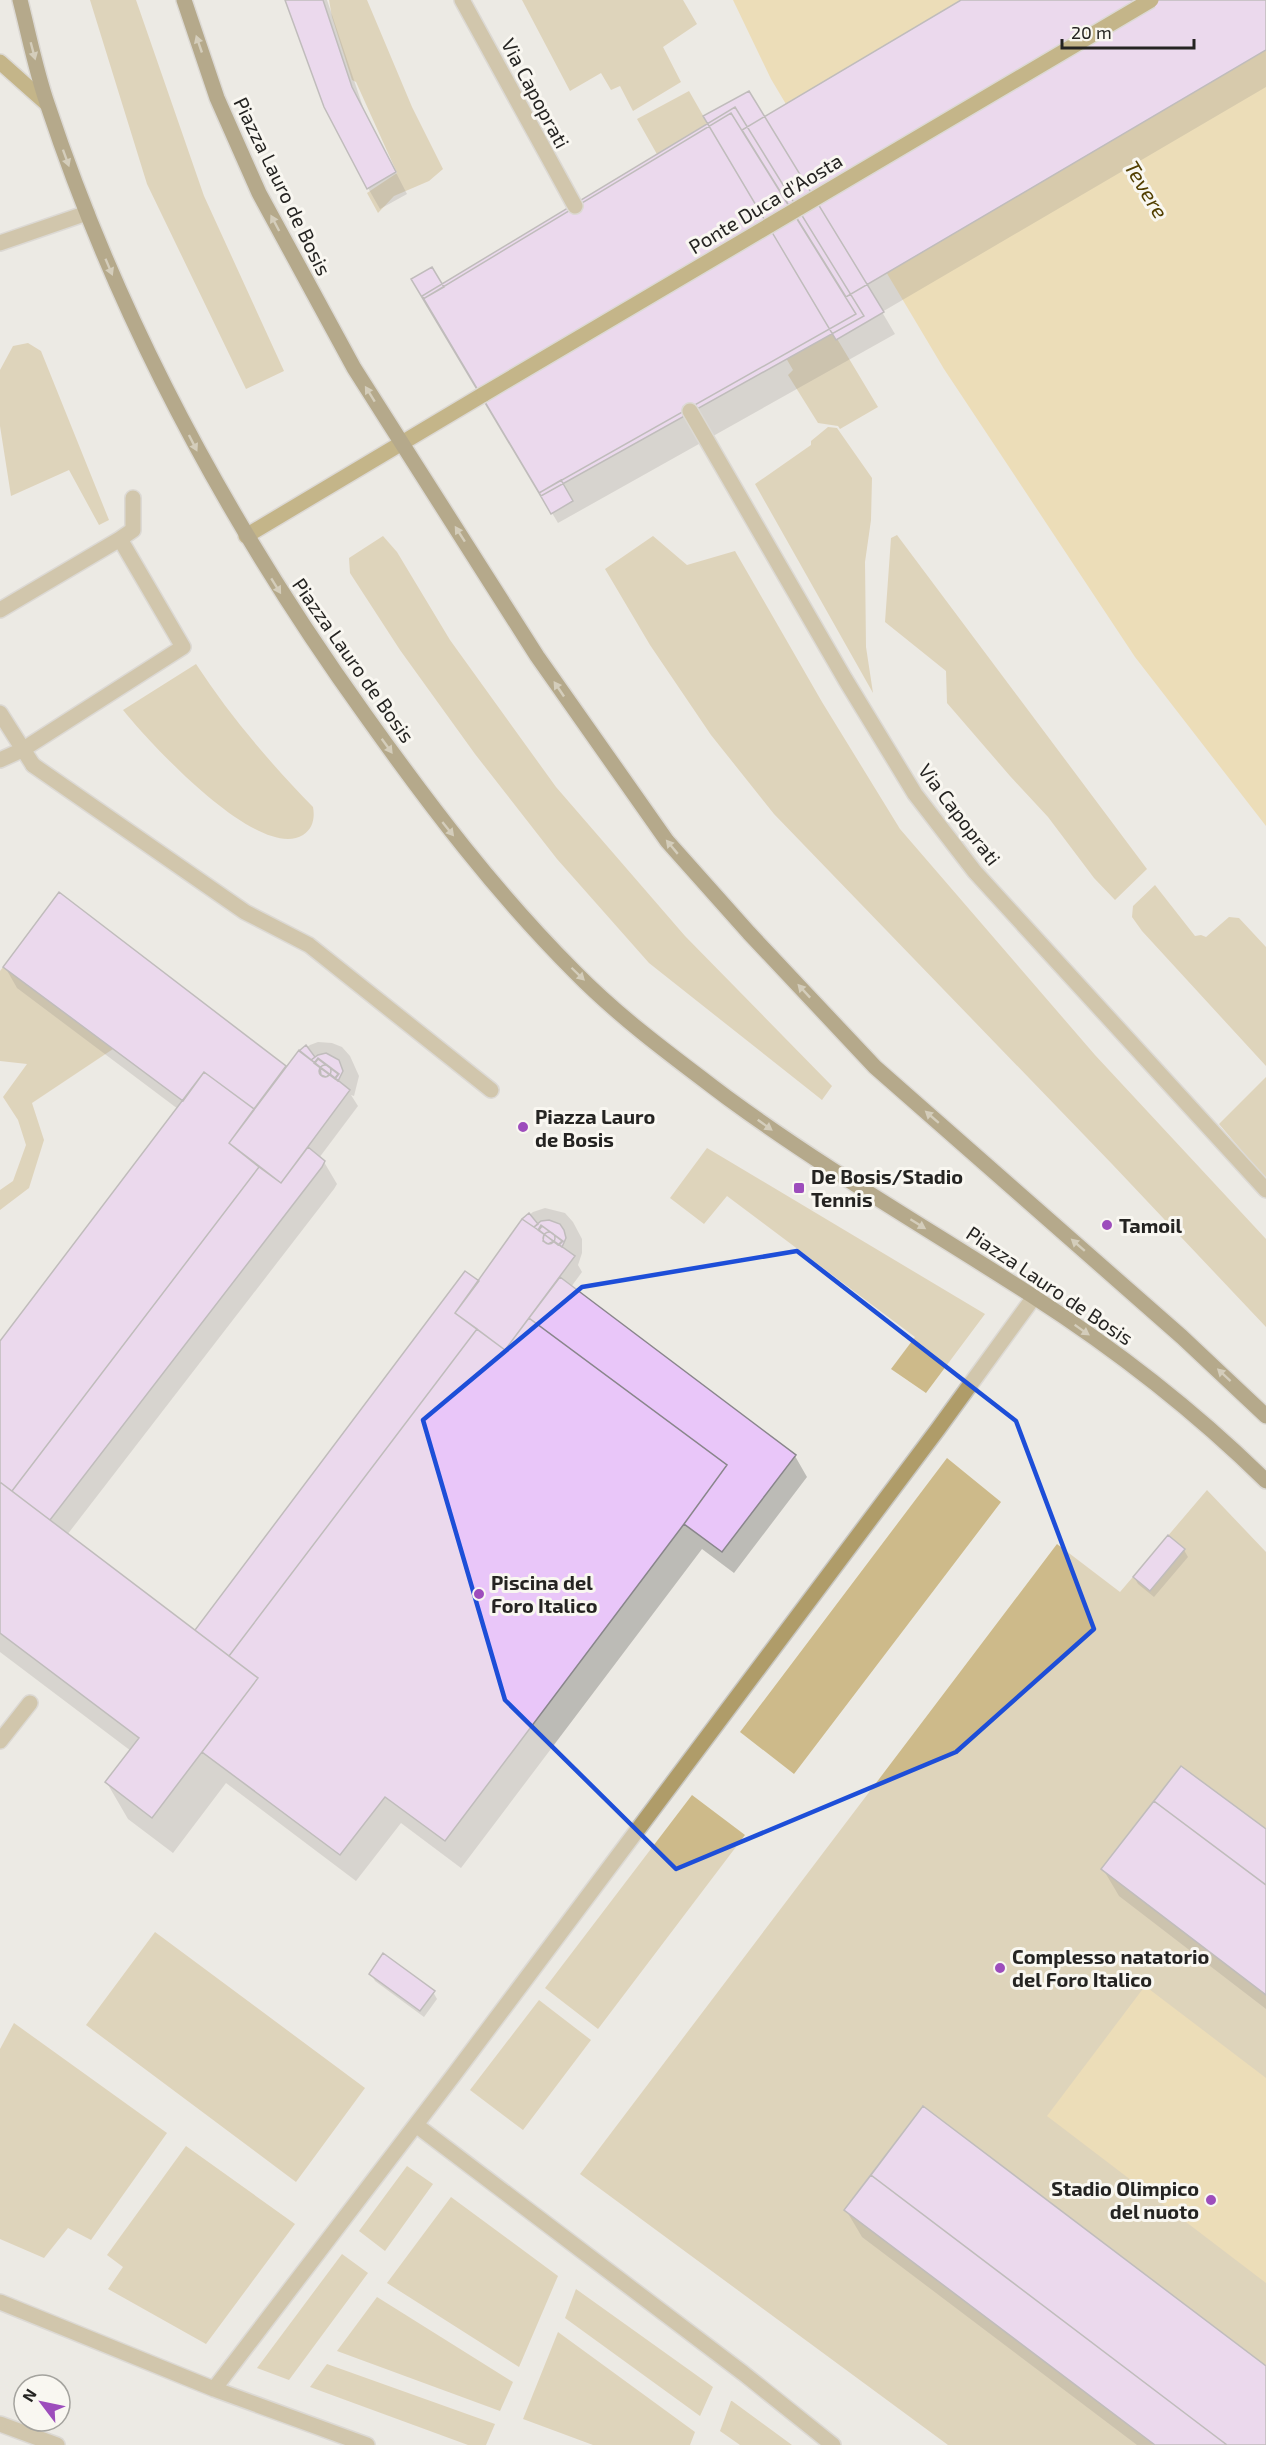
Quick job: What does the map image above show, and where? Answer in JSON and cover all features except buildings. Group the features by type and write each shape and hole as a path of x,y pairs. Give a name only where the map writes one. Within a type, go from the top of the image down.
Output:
{"main road":[{"name":"Piazza Lauro de Bosis","path":"20,0 46,103 87,213 132,323 201,458 246,536 327,662 445,825 524,918 577,975 672,1055 797,1148 1034,1297 1121,1358 1193,1413 1266,1481"},
{"name":"Piazza Lauro de Bosis","path":"183,0 217,98 259,193 343,349 401,444 577,716 667,841 710,891 875,1067 1182,1337 1266,1416"}],"street":[{"name":"Via Capoprati","path":"462,0 575,206"},
{"name":"Ponte Duca d'Aosta","path":"401,444 1151,0"},
{"name":"Piazza Lauro de Bosis","path":"0,62 46,103"},
{"path":"0,243 87,213"},
{"name":"Via Capoprati","path":"690,411 845,680 915,794 975,872 1266,1190"},
{"path":"246,536 401,444"},
{"path":"0,610 133,530 133,498"},
{"path":"0,760 22,750 183,647 120,539"},
{"path":"0,713 33,765 245,912 309,945 491,1090"},
{"path":"214,2389 416,2125 1034,1297"},
{"path":"0,1741 30,1703"},
{"path":"416,2125 743,2373 833,2445"},
{"path":"0,2302 214,2389 367,2445"},
{"path":"0,2424 57,2445"}],"highlighted area":[{"path":"797,1251 1016,1421 1094,1629 956,1752 676,1869 505,1700 423,1420 582,1287"}],"shaded area":[{"path":"90,0 136,0 204,196 284,371 246,389 147,184"},
{"path":"329,0 367,0 412,107 443,169 429,181 394,196 378,213 367,193 397,173 356,82 352,80 332,17"},
{"path":"522,0 683,0 697,24 663,47 681,82 633,111 620,86 611,90 601,73 570,91"},
{"path":"689,91 709,126 658,156 637,119"},
{"path":"833,332 878,407 840,429 838,426 818,423 788,375 793,370 786,358"},
{"path":"28,343 41,351 109,520 99,525 69,470 11,496 0,426 0,370 13,346"},
{"path":"828,427 837,428 872,478 871,520 865,562 866,647 873,693 755,484 811,445 811,441"},
{"path":"897,535 1147,869 1115,900 1094,878 1048,817 947,703 946,671 885,622 891,538"},
{"path":"383,536 397,552 450,640 556,787 685,936 832,1086 822,1100 649,963 557,859 475,754 400,650 350,573 349,558"},
{"path":"653,536 687,565 735,551 822,702 900,829 1095,1055 1266,1239 1266,1327 774,814 711,735 650,645 605,569"},
{"path":"196,664 251,738 313,807 312,823 303,835 283,839 259,831 233,815 179,770 123,710"},
{"path":"1155,885 1195,936 1206,937 1229,917 1239,918 1266,947 1266,1066 1142,931 1132,917 1133,906"},
{"path":"3,967 113,1049 32,1103 44,1140 29,1188 0,1210 0,1190 13,1181 26,1145 18,1120 3,1097 27,1064 0,1061 0,971"},
{"path":"1266,1077 1266,1179 1219,1124"},
{"path":"707,1148 985,1314 926,1393 891,1369 915,1337 727,1196 704,1224 670,1198"},
{"path":"947,1458 1001,1502 794,1774 740,1732"},
{"name":"Complesso natatorio del Foro Italico","path":"1207,1490 1266,1552 1266,2445 948,2445 580,2174 1057,1544 1120,1592"},
{"path":"692,1795 745,1835 598,2029 545,1988"},
{"path":"155,1932 365,2088 296,2182 86,2025"},
{"path":"539,2000 591,2040 523,2130 470,2090"},
{"path":"14,2023 167,2133 91,2240 68,2228 44,2258 0,2239 0,2049"},
{"path":"186,2146 295,2224 206,2344 108,2289 123,2267 107,2255"},
{"path":"407,2166 433,2184 385,2251 359,2231"},
{"path":"451,2197 558,2276 519,2367 387,2283"},
{"path":"342,2254 368,2273 289,2380 257,2368"},
{"path":"576,2289 713,2387 700,2416 565,2318"},
{"path":"377,2297 513,2382 500,2411 337,2351"},
{"path":"558,2332 695,2432 690,2445 593,2445 523,2419"},
{"path":"327,2364 495,2424 486,2445 468,2445 310,2387"},
{"path":"731,2401 792,2445 740,2445 720,2431"}],"water":[{"name":"Tevere","path":"733,0 1266,0 1266,826 1135,657 944,369 771,79"},
{"name":"Stadio Olimpico del nuoto","path":"1145,1986 1266,2078 1266,2283 1047,2116"}],"place":[{"name":"Piazza Lauro de Bosis","path":"523,1127"},
{"name":"De Bosis/Stadio Tennis","path":"799,1188"},
{"name":"Tamoil","path":"1107,1225"},
{"name":"Piscina del Foro Italico","path":"479,1594"},
{"name":"Complesso natatorio del Foro Italico","path":"1000,1968"},
{"name":"Stadio Olimpico del nuoto","path":"1211,2200"}]}
